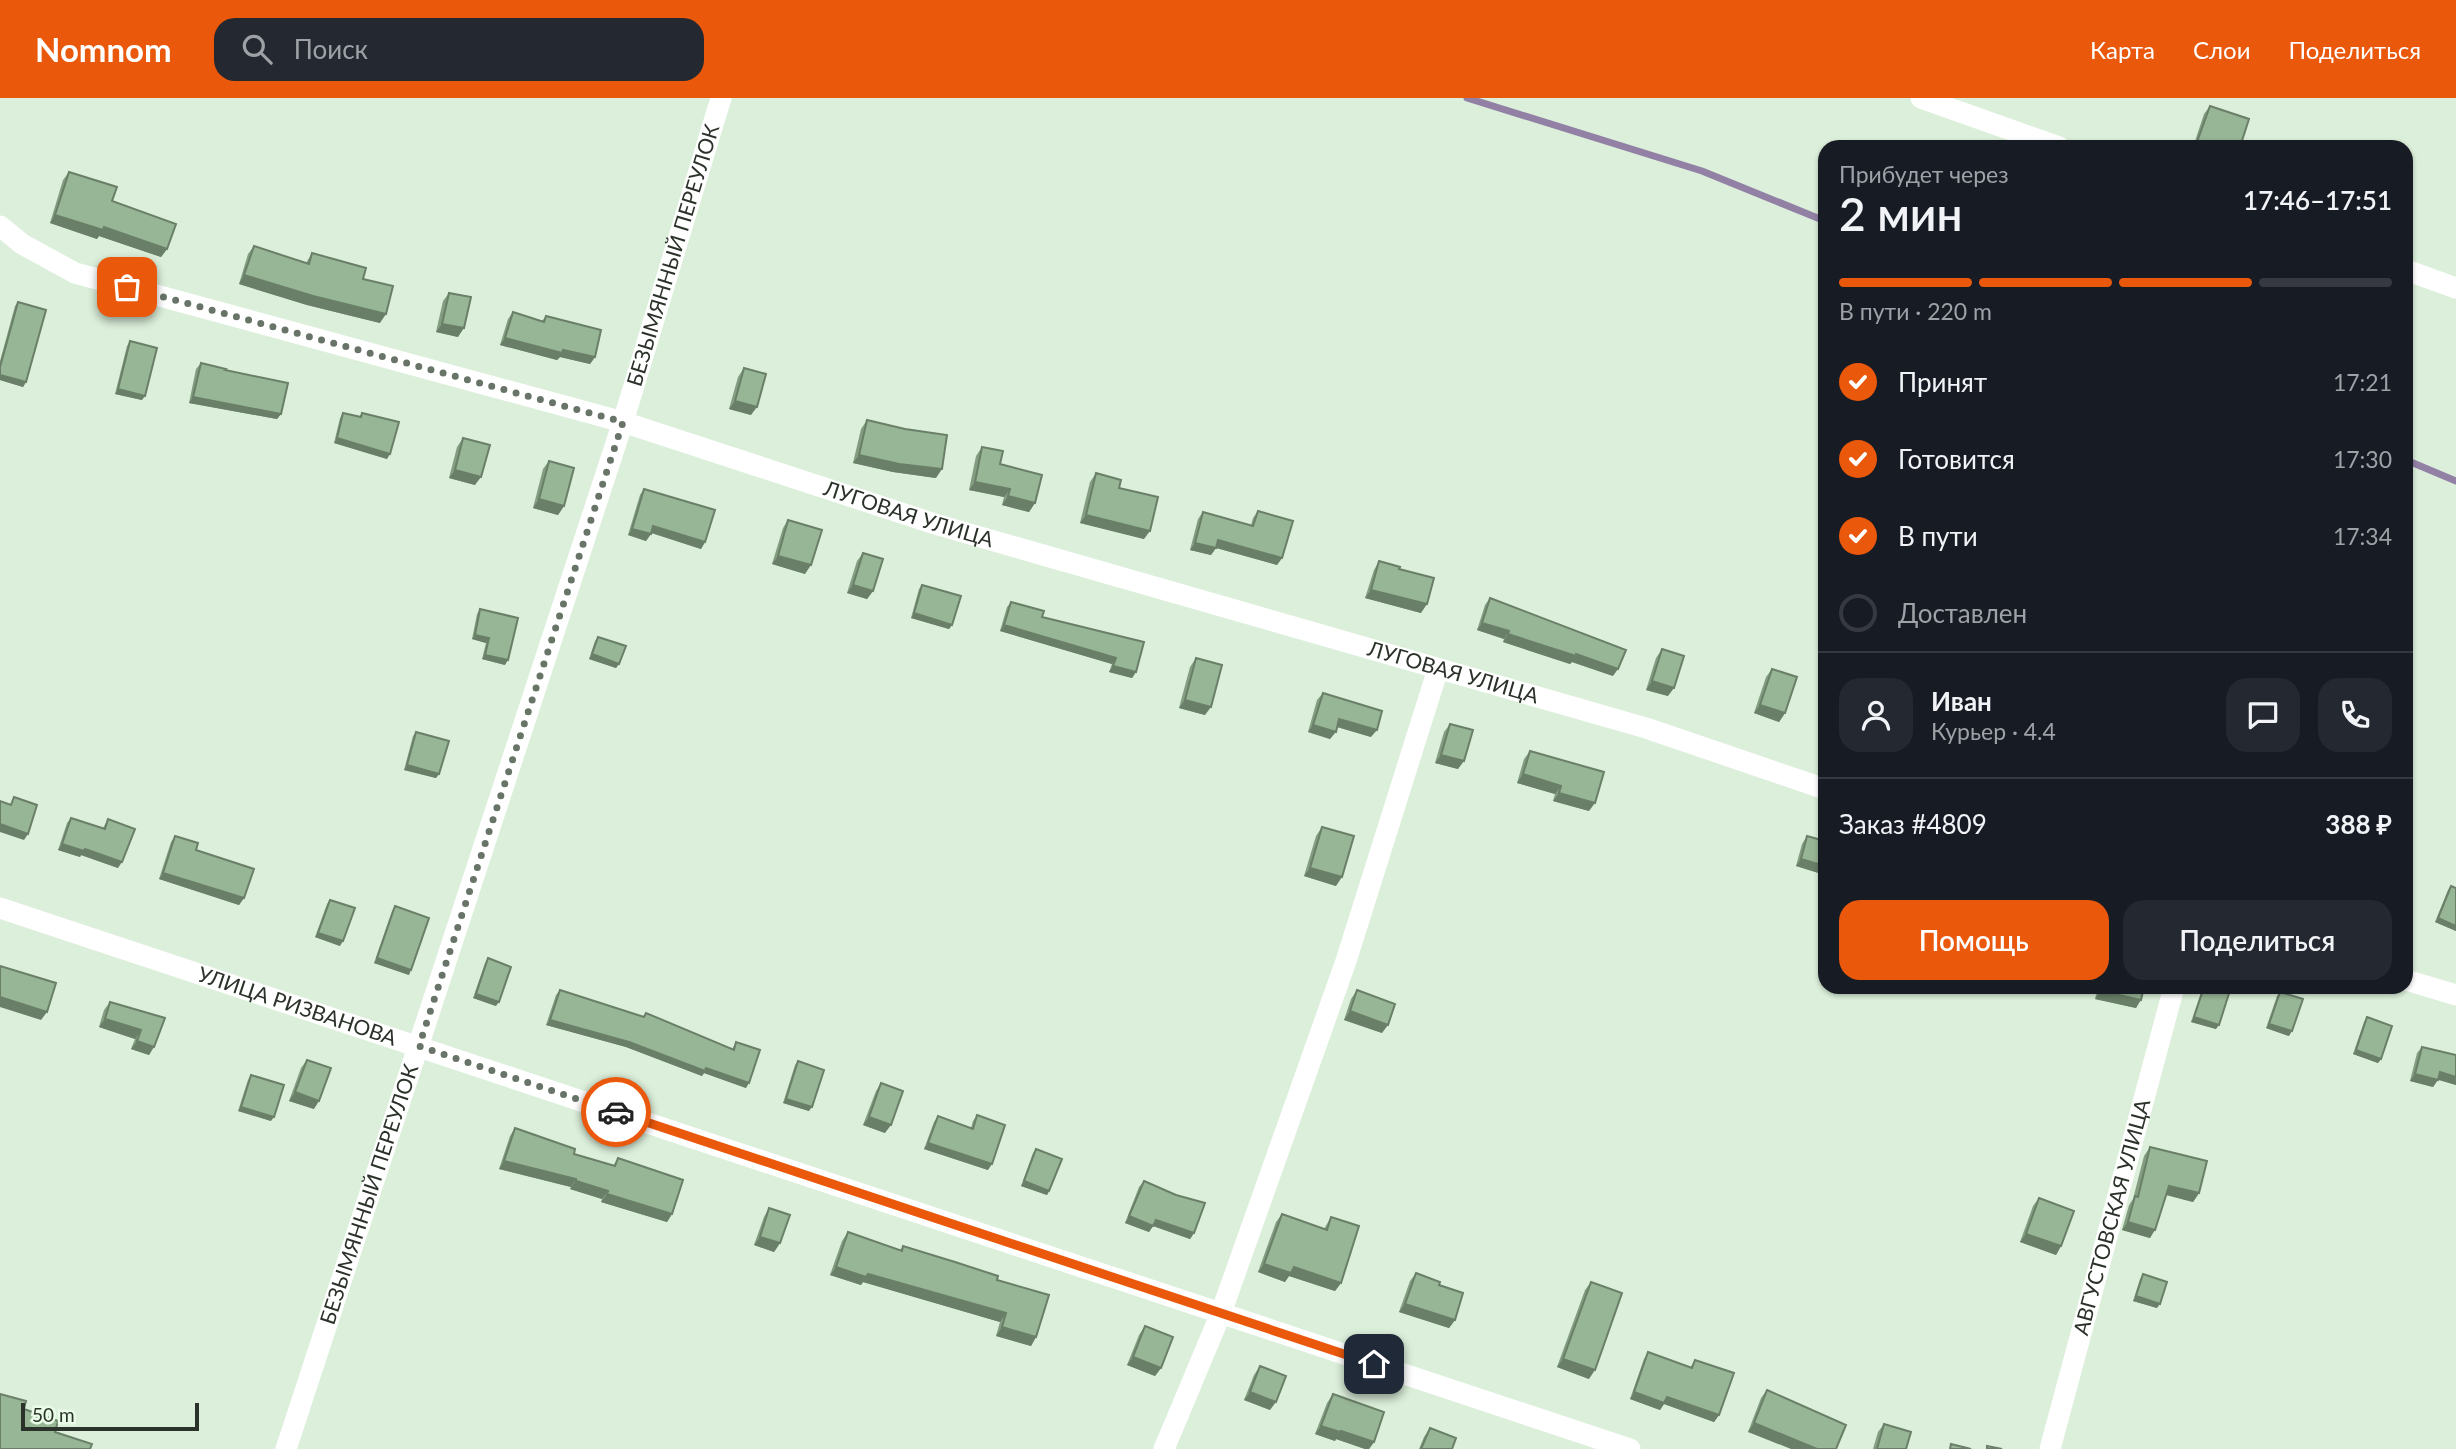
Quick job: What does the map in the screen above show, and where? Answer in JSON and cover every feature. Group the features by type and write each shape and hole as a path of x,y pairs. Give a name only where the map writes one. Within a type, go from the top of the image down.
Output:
{"street":[{"name":"БЕЗЫМЯННЫЙ ПЕРЕУЛОК","path":"286,1449 623,422 721,98"},
{"path":"1921,98 2039,140"},
{"name":"ЛУГОВАЯ УЛИЦА","path":"0,226 22,244 75,273 623,422 935,524 1646,728 1818,787"},
{"path":"2413,273 2456,288"},
{"path":"1164,1449 1220,1313 1346,961 1438,669"},
{"name":"УЛИЦА РИЗВАНОВА","path":"0,908 1630,1449"},
{"path":"2413,982 2456,995"},
{"name":"АВГУСТОВСКАЯ УЛИЦА","path":"2050,1449 2172,994"}],"building":[{"path":"2210,106 2249,119 2242,140 2198,140"},
{"path":"69,172 117,187 112,201 176,224 167,249 104,227 103,230 55,215"},
{"path":"254,246 309,264 312,253 366,268 363,279 393,286 386,314 244,275"},
{"path":"449,293 471,297 464,328 442,324"},
{"path":"18,302 46,310 26,382 0,375"},
{"path":"513,312 544,322 546,316 601,330 595,357 563,350 562,353 505,338"},
{"path":"130,341 157,348 145,396 118,389"},
{"path":"201,363 288,383 281,414 193,397"},
{"path":"744,368 766,374 757,407 735,401"},
{"path":"343,413 361,417 362,413 399,422 390,454 337,438"},
{"path":"867,420 947,435 942,469 899,464 859,455"},
{"path":"463,438 490,445 481,477 455,470"},
{"path":"982,447 1003,451 1000,464 1042,475 1035,503 1008,496 1010,489 975,482"},
{"path":"549,461 574,468 564,506 539,499"},
{"path":"1096,473 1121,480 1119,488 1158,497 1150,531 1086,515"},
{"path":"644,489 715,510 705,542 653,526 651,534 632,529"},
{"path":"1258,511 1293,521 1282,558 1218,540 1216,548 1195,543 1203,512 1253,526"},
{"path":"788,520 822,530 811,565 778,556"},
{"path":"863,553 883,559 873,591 853,585"},
{"path":"1379,561 1434,578 1427,604 1371,590"},
{"path":"922,585 961,596 952,625 914,613"},
{"path":"1490,598 1626,650 1618,669 1482,623"},
{"path":"1011,602 1044,611 1042,617 1144,642 1136,672 1113,666 1116,658 1004,625"},
{"path":"480,609 518,618 508,660 485,655 489,638 475,635"},
{"path":"598,637 626,646 619,664 592,654"},
{"path":"1662,649 1684,656 1674,688 1652,681"},
{"path":"1196,658 1222,665 1211,707 1185,700"},
{"path":"1772,669 1797,677 1785,713 1760,705"},
{"path":"1323,693 1382,711 1377,730 1339,719 1336,732 1313,725"},
{"path":"1450,724 1473,730 1464,761 1441,755"},
{"path":"416,732 449,741 439,774 407,765"},
{"path":"1530,751 1604,772 1595,803 1559,793 1561,786 1523,774"},
{"path":"14,797 37,805 28,834 0,824 0,801 11,805"},
{"path":"71,818 105,829 108,819 135,829 122,862 62,844"},
{"path":"1322,827 1354,836 1342,877 1310,868"},
{"path":"175,836 198,843 196,850 254,869 244,898 163,873"},
{"path":"1807,836 1818,839 1818,864 1801,859"},
{"path":"2451,886 2456,888 2456,926 2438,918"},
{"path":"330,900 355,908 343,941 318,933"},
{"path":"395,906 429,918 411,970 377,958"},
{"path":"488,958 511,967 499,1002 476,994"},
{"path":"0,966 56,983 47,1012 0,997"},
{"path":"560,990 644,1017 646,1013 734,1050 736,1042 760,1050 749,1083 706,1068 705,1071 629,1042 550,1020"},
{"path":"1357,990 1395,1004 1388,1025 1350,1011"},
{"path":"2114,994 2142,994 2141,1000"},
{"path":"2202,994 2229,994 2219,1025 2194,1017"},
{"path":"2279,994 2303,999 2292,1031 2269,1024"},
{"path":"110,1002 165,1018 154,1047 137,1041 141,1030 105,1019"},
{"path":"2367,1017 2392,1026 2381,1059 2356,1050"},
{"path":"2422,1047 2456,1055 2456,1077 2440,1072 2438,1080 2415,1074"},
{"path":"307,1060 331,1068 319,1101 295,1092"},
{"path":"798,1061 824,1070 812,1107 786,1099"},
{"path":"251,1075 284,1085 274,1117 241,1107"},
{"path":"881,1083 903,1091 891,1125 869,1117"},
{"path":"977,1115 1005,1125 992,1164 928,1143 938,1116 973,1129"},
{"path":"515,1128 575,1149 574,1154 615,1166 618,1158 683,1180 672,1214 607,1194 608,1191 576,1179 504,1161"},
{"path":"2150,1147 2207,1161 2199,1193 2169,1186 2155,1230 2128,1222 2135,1196 2138,1197"},
{"path":"1036,1149 1062,1159 1049,1191 1024,1181"},
{"path":"1144,1181 1176,1195 1205,1203 1194,1233 1156,1220 1153,1226 1129,1216"},
{"path":"2039,1198 2074,1211 2061,1246 2026,1234"},
{"path":"769,1208 790,1215 780,1243 760,1237"},
{"path":"1282,1214 1327,1230 1331,1217 1359,1226 1341,1283 1294,1267 1291,1273 1264,1264"},
{"path":"848,1232 902,1251 903,1246 955,1262 998,1276 997,1280 1049,1295 1036,1337 1002,1327 1006,1313 836,1267"},
{"path":"1416,1273 1463,1293 1455,1320 1405,1304"},
{"path":"2143,1274 2167,1282 2160,1304 2136,1296"},
{"path":"1591,1282 1622,1293 1595,1370 1563,1359"},
{"path":"1145,1326 1173,1337 1161,1368 1133,1357"},
{"path":"1648,1352 1692,1368 1695,1360 1734,1373 1719,1415 1667,1397 1664,1403 1634,1392"},
{"path":"1260,1366 1286,1376 1276,1402 1250,1392"},
{"path":"1767,1390 1846,1425 1836,1449 1817,1449 1754,1423"},
{"path":"0,1394 26,1401 24,1409 58,1421 55,1432 92,1444 90,1449 0,1449"},
{"path":"1333,1394 1384,1412 1374,1442 1321,1426"},
{"path":"1884,1424 1911,1432 1906,1449 1877,1449"},
{"path":"1430,1428 1456,1438 1452,1449 1421,1449"},
{"path":"1951,1444 1971,1449 1950,1449"}],"waterway":[{"path":"1467,98 1702,171 1818,218"},
{"path":"2413,463 2456,481"}],"way so far":[{"path":"127,287 623,422 419,1046 616,1112"}],"route":[{"path":"616,1112 1374,1364"}]}
